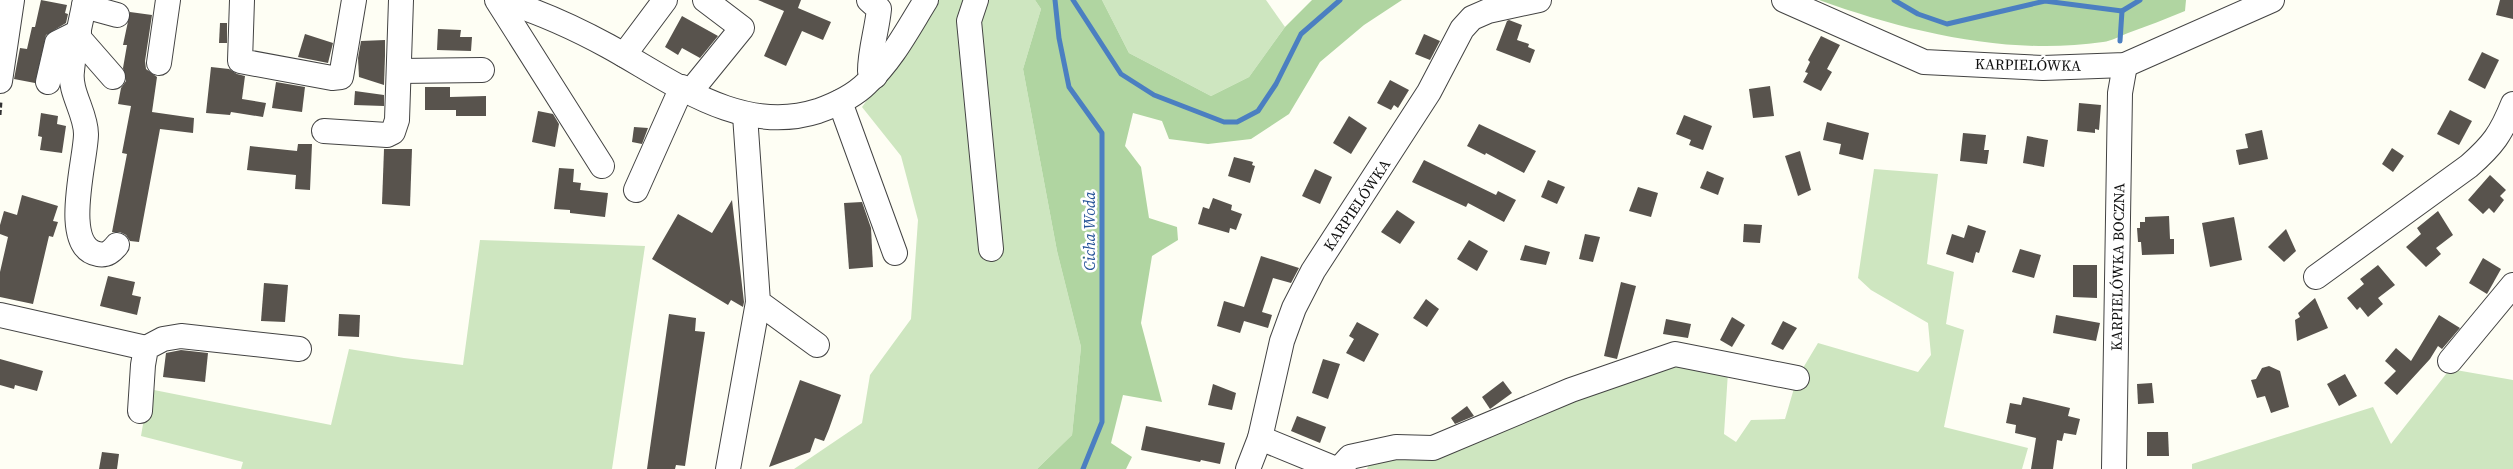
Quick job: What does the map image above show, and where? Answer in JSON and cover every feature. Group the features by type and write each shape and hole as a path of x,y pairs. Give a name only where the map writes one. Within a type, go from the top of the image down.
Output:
{"street":[{"path":"0,81 12,0"},
{"path":"160,63 168,0"},
{"path":"242,0 240,62 332,78 341,78 354,0"},
{"path":"324,131 387,135 393,132 397,120 402,0"},
{"path":"501,0 543,6 713,104 745,115 784,118 800,116 840,102 866,85 893,54 926,0"},
{"path":"501,0 602,166"},
{"path":"624,54 665,0"},
{"path":"636,190 686,90 742,28 705,0"},
{"path":"869,0 879,9 870,55 870,71 875,76"},
{"path":"976,0 969,21 991,249"},
{"name":"KARPIELÓWKA","path":"1248,469 1260,438 1282,341 1294,308 1313,271 1425,99 1462,29 1472,18 1488,11 1539,0"},
{"name":"KARPIELÓWKA","path":"1784,0 1924,62 2044,68 2125,64 2261,2"},
{"path":"117,15 85,3 71,74 86,134 77,214 78,230 83,242 91,252 102,255 109,253 117,245"},
{"path":"79,34 113,78"},
{"path":"48,82 57,43 79,34"},
{"name":"KARPIELÓWKA BOCZNA","path":"2114,469 2120,93 2125,64"},
{"path":"399,71 482,70"},
{"path":"840,102 895,252"},
{"path":"2316,277 2469,166 2491,147 2503,127 2513,104"},
{"path":"728,469 758,302 745,115"},
{"path":"2450,361 2513,285"},
{"path":"758,302 817,345"},
{"path":"0,314 146,348 163,339 181,336 299,349"},
{"path":"140,412 142,365 146,348"},
{"path":"1260,438 1338,469 1350,457 1368,453 1396,447 1433,448 1571,390 1674,354 1797,378"}],"path":[{"path":"0,101 2,102 0,115"}],"green space":[{"path":"939,0 1035,0 1041,9 1023,69 1057,251 1081,347 1072,435 1037,469 794,469 862,423 870,375 911,319 918,220 901,156 862,107"},
{"path":"1035,0 1102,0 1129,53 1211,96 1249,77 1285,27 1312,0 1402,0 1364,25 1320,62 1289,114 1251,139 1208,144 1169,139 1162,121 1133,113 1125,146 1141,167 1149,218 1177,227 1178,240 1152,256 1141,323 1162,402 1123,395 1111,443 1132,457 1126,469 1037,469 1072,435 1081,347 1057,251 1023,69 1041,9"},
{"path":"1102,0 1266,0 1285,27 1249,77 1211,96 1129,53"},
{"path":"1819,0 2186,0 2185,11 2110,41 2067,46 2031,46 1959,38 1923,31 1853,12"},
{"path":"1874,169 1938,174 1927,264 1954,272 1946,324 1964,330 1944,427 2028,448 2022,469 1367,469 1371,460 1679,359 1728,372 1724,434 1736,442 1751,420 1785,419 1797,378 1818,343 1918,372 1931,355 1928,323 1871,290 1858,278"},
{"path":"480,240 645,246 612,469 241,469 243,462 141,436 149,389 331,425 349,349 463,365"},
{"path":"2450,369 2513,380 2513,469 2192,469 2192,464 2373,407 2391,444"}],"building":[{"path":"41,0 67,5 65,13 68,14 66,23 46,35 35,83 14,79 20,48 27,49 32,27 35,27"},
{"path":"758,0 801,0 798,8 831,22 823,40 802,31 786,66 764,56 784,11"},
{"path":"2500,0 2513,0 2513,19 2496,15"},
{"path":"130,12 152,15 145,61 146,69 157,77 152,112 194,118 193,133 160,129 139,242 130,241 126,235 120,232 112,232 127,154 122,153 131,106 118,104 121,88 126,81 123,68 127,45 123,45"},
{"path":"682,16 718,36 700,58 682,48 678,55 665,47"},
{"path":"1509,20 1522,25 1517,40 1529,44 1528,47 1535,50 1530,63 1496,50"},
{"path":"220,23 227,23 227,43 219,43"},
{"path":"438,29 461,30 460,37 472,37 471,51 437,50"},
{"path":"305,34 333,43 328,63 298,57"},
{"path":"1424,34 1440,41 1430,60 1415,54"},
{"path":"1821,36 1840,45 1827,69 1832,72 1821,91 1803,82 1808,73 1805,72 1810,62 1808,60"},
{"path":"385,40 384,85 359,77 358,58 361,41"},
{"path":"2482,52 2499,60 2485,89 2468,80"},
{"path":"211,67 229,69 245,76 242,99 266,103 263,117 231,112 230,115 206,113"},
{"path":"1390,80 1409,90 1398,108 1394,105 1391,110 1377,103"},
{"path":"276,82 305,87 302,112 272,108"},
{"path":"1770,86 1774,116 1753,118 1749,89"},
{"path":"425,87 450,87 450,97 486,96 486,116 456,116 456,110 425,110"},
{"path":"355,91 384,95 384,106 354,105"},
{"path":"2079,103 2101,105 2099,130 2095,129 2095,133 2077,131"},
{"path":"2450,110 2472,121 2459,145 2437,134"},
{"path":"538,111 553,114 559,124 555,147 532,142"},
{"path":"41,113 58,116 57,124 66,126 62,153 40,150 42,137 38,136"},
{"path":"1684,115 1712,126 1703,150 1689,145 1691,140 1676,134"},
{"path":"1349,116 1367,128 1351,154 1333,143"},
{"path":"1827,122 1869,133 1863,160 1839,154 1841,144 1823,140"},
{"path":"1479,124 1536,151 1524,173 1486,153 1485,155 1467,146"},
{"path":"634,127 648,128 642,144 632,142"},
{"path":"2262,130 2268,159 2239,165 2236,150 2248,148 2245,134"},
{"path":"1963,133 1986,135 1984,150 1989,150 1987,164 1960,161"},
{"path":"2027,136 2048,140 2044,167 2023,163"},
{"path":"298,144 312,144 310,190 295,189 296,175 247,170 250,146 297,151"},
{"path":"2392,148 2404,156 2393,172 2382,164"},
{"path":"384,149 412,149 410,206 382,204"},
{"path":"1800,151 1811,190 1798,196 1785,156"},
{"path":"1234,157 1253,162 1252,165 1255,166 1250,183 1228,176"},
{"path":"1424,160 1496,195 1498,191 1516,200 1504,222 1468,203 1466,207 1412,182"},
{"path":"559,168 574,169 573,182 581,183 580,190 608,193 605,217 554,209"},
{"path":"1315,169 1332,177 1320,204 1302,196"},
{"path":"1707,171 1724,178 1718,195 1700,188"},
{"path":"2490,175 2506,190 2500,196 2504,200 2494,213 2489,208 2483,214 2468,200"},
{"path":"1548,180 1565,187 1557,204 1541,197"},
{"path":"1638,187 1658,193 1651,217 1629,211"},
{"path":"22,195 58,206 53,221 58,222 53,237 49,236 33,304 0,297 0,272 8,237 0,234 0,225 4,211 17,215"},
{"path":"1213,198 1232,205 1231,210 1242,214 1236,230 1230,228 1229,233 1198,224 1203,207 1209,209"},
{"path":"732,200 744,302 743,307 731,300 728,305 652,259 678,214 712,233"},
{"path":"862,202 871,228 873,267 849,269 844,203"},
{"path":"1397,210 1415,222 1400,244 1381,232"},
{"path":"2438,211 2453,235 2436,248 2441,254 2426,267 2406,247 2421,234 2417,228"},
{"path":"2169,216 2170,239 2174,239 2174,254 2142,255 2141,242 2138,242 2137,228 2140,228 2140,222 2145,222 2145,217"},
{"path":"2234,217 2242,260 2210,267 2202,223"},
{"path":"1744,224 1762,225 1760,243 1743,242"},
{"path":"1968,225 1986,231 1979,253 1976,252 1973,263 1946,254 1952,234 1964,238"},
{"path":"2286,229 2296,251 2284,262 2268,247"},
{"path":"1585,234 1600,237 1593,262 1579,259"},
{"path":"1469,240 1488,251 1477,271 1457,259"},
{"path":"1525,245 1550,252 1546,265 1520,260"},
{"path":"2020,249 2041,255 2034,278 2012,272"},
{"path":"1261,256 1299,268 1291,283 1273,278 1262,312 1272,315 1268,328 1244,321 1240,333 1217,326 1224,301 1244,307"},
{"path":"2483,258 2501,269 2487,294 2469,283"},
{"path":"2073,265 2097,265 2097,298 2073,297"},
{"path":"2378,265 2395,285 2378,298 2383,304 2368,317 2360,307 2357,310 2347,298 2364,284 2360,279"},
{"path":"108,276 135,282 132,295 141,297 137,315 100,306"},
{"path":"1621,282 1636,286 1617,359 1604,356"},
{"path":"264,283 288,285 285,322 261,321"},
{"path":"2315,298 2328,328 2297,341 2295,320 2300,317 2298,313"},
{"path":"1426,299 1439,309 1427,327 1413,318"},
{"path":"339,314 360,315 359,337 338,336"},
{"path":"669,314 696,318 695,331 705,332 685,466 676,465 675,469 647,469"},
{"path":"2056,315 2100,323 2096,341 2053,333"},
{"path":"2439,315 2460,328 2442,349 2438,346 2430,359 2397,395 2384,383 2396,371 2385,361 2396,348 2411,361"},
{"path":"1732,317 1745,325 1732,347 1720,340"},
{"path":"1666,319 1691,324 1688,338 1663,334"},
{"path":"1783,321 1797,328 1783,350 1771,344"},
{"path":"1357,322 1379,334 1364,362 1346,353 1354,339 1349,336"},
{"path":"181,350 208,353 205,382 163,377 166,353"},
{"path":"0,359 43,371 37,391 15,385 14,389 0,385"},
{"path":"1323,359 1340,364 1328,399 1312,393"},
{"path":"2269,366 2280,371 2289,407 2271,413 2265,396 2257,398 2251,380 2256,379 2262,368"},
{"path":"2345,374 2357,396 2339,406 2327,384"},
{"path":"800,380 841,395 829,429 824,441 815,438 810,452 769,467"},
{"path":"1503,381 1512,393 1490,409 1482,397"},
{"path":"2152,383 2154,403 2138,404 2137,384"},
{"path":"1213,384 1236,393 1232,410 1208,405"},
{"path":"2023,397 2070,408 2068,416 2080,419 2076,435 2064,433 2062,441 2057,440 2053,469 2031,469 2036,438 2015,433 2016,425 2006,423 2010,403 2021,405"},
{"path":"1467,406 1474,416 1455,424 1451,418"},
{"path":"1297,416 1326,427 1320,443 1291,431"},
{"path":"1146,426 1225,443 1220,464 1201,460 1200,462 1141,450"},
{"path":"2147,432 2168,432 2169,456 2147,456"},
{"path":"102,452 119,454 117,469 99,469"}],"waterway":[{"name":"Cicha Woda","path":"1055,0 1059,38 1069,87 1102,133 1102,422 1083,469"},
{"name":"Cicha Woda","path":"1073,0 1121,74 1154,95 1224,122 1237,122 1258,111 1276,84 1301,34 1340,0"},
{"path":"1894,0 1918,14 1947,24 2045,1 2122,11 2140,0"},
{"path":"2120,41 2122,11"}]}
